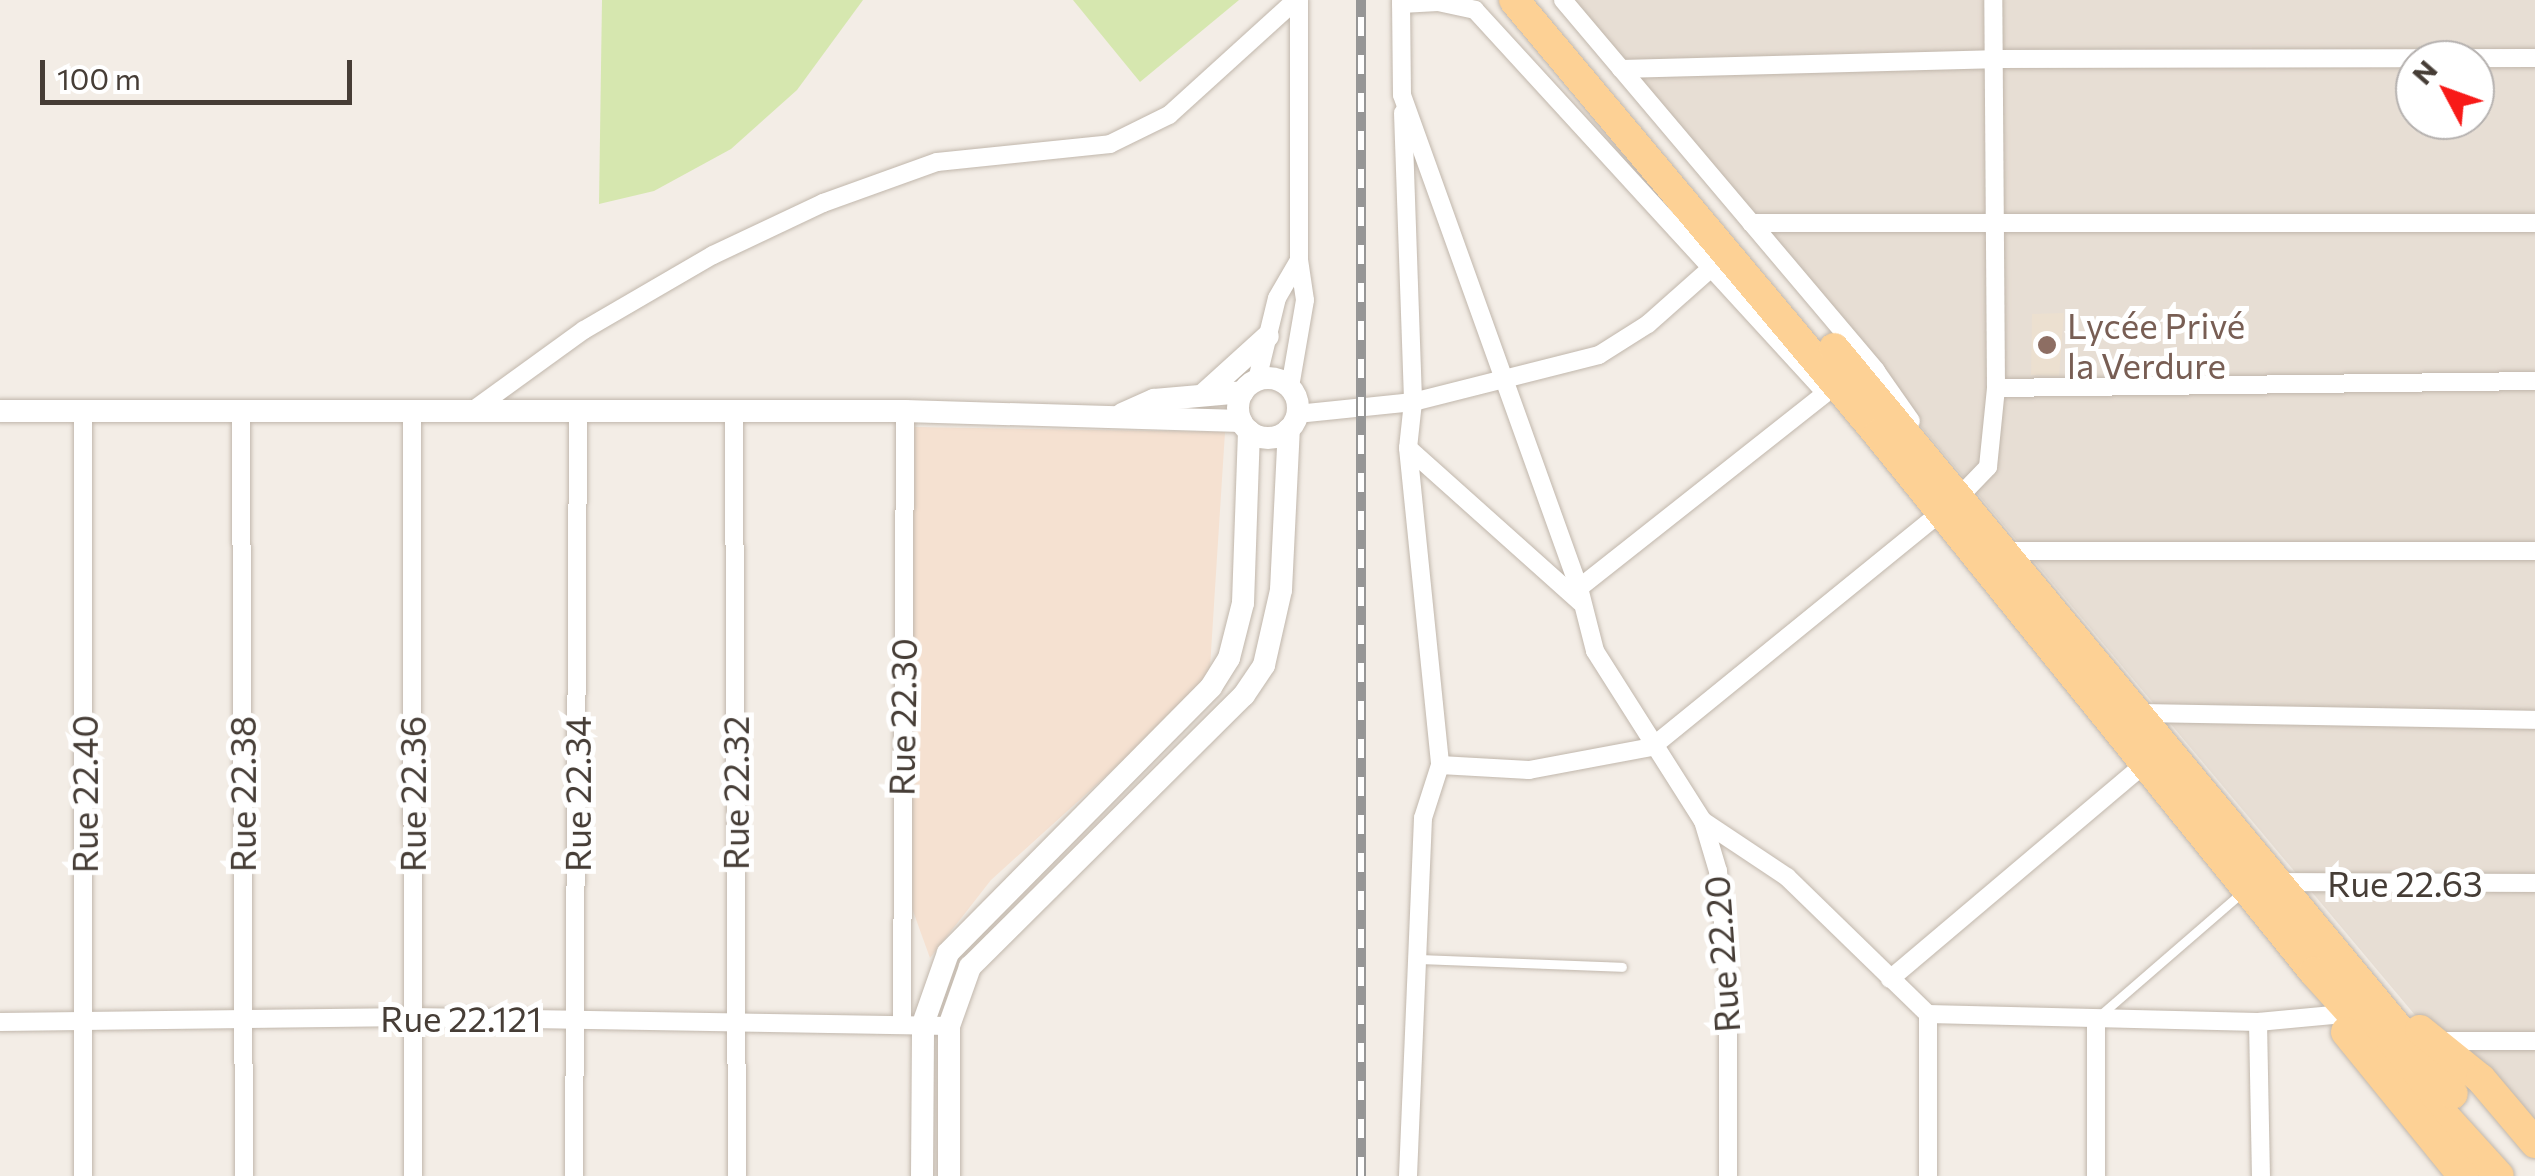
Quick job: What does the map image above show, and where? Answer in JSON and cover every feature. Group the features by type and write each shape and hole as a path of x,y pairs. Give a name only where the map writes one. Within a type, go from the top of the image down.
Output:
{"main road":[{"path":"1514,0 1950,504 2004,551 2136,713 2261,885 2314,972 2332,1015 2449,1170"},
{"path":"1537,0 1950,504 2147,762 2261,885 2336,951 2370,975 2431,1042 2481,1079 2535,1143"},
{"path":"2336,951 2453,1107 2499,1176"},
{"path":"2314,972 2522,1176"}],"street":[{"path":"949,1176 949,1026 961,983 982,951 1244,696 1264,666 1281,590 1293,422 1290,388 1306,300 1299,260 1298,0"},
{"path":"472,411 584,330 713,255 823,203 937,162 1110,144 1170,115 1298,0"},
{"path":"1563,0 1876,371 1950,504"},
{"path":"1440,765 1529,770 1652,747 1950,504 1988,466 1996,388 1990,225 1993,0"},
{"path":"1408,1176 1414,959 1424,818 1440,765 1408,448 1413,402 1401,2 1438,2 1475,10 1708,270 1826,393 1950,504"},
{"path":"1621,69 1992,59 2535,58"},
{"name":"Rue 22.20","path":"1402,94 1610,681 1703,821 1724,909 1728,1176"},
{"path":"1751,223 2535,223"},
{"path":"913,1024 937,973 962,934 1211,687 1230,658 1242,603 1245,426 1250,386 1278,298 1299,260"},
{"path":"0,411 1122,414 1245,426 1264,438 1293,422 1502,384 1599,355 1648,324 1708,270"},
{"path":"1202,396 1268,336"},
{"path":"1122,414 1154,400 1202,396 1274,378 1290,388"},
{"path":"1996,388 2535,382"},
{"path":"1408,448 1580,595 1826,393"},
{"name":"Rue 22.40","path":"83,411 83,1176"},
{"name":"Rue 22.38","path":"241,411 244,1176"},
{"name":"Rue 22.36","path":"412,411 412,1176"},
{"name":"Rue 22.34","path":"574,1176 578,411"},
{"name":"Rue 22.32","path":"734,411 737,1176"},
{"name":"Rue 22.30","path":"905,411 913,1024 922,1176"},
{"path":"2004,551 2535,551"},
{"path":"2136,713 2535,720"},
{"path":"1890,978 2147,762"},
{"path":"1703,821 1787,877 1928,1014 2258,1022 2332,1015"},
{"name":"Rue 22.63","path":"2261,885 2535,882"},
{"path":"1928,1014 1928,1176"},
{"name":"Rue 22.121","path":"0,1022 412,1017 949,1026"},
{"path":"2096,1018 2096,1176"},
{"path":"2258,1022 2260,1176"},
{"path":"2431,1042 2535,1041"}],"lane":[{"path":"2096,1018 2261,885"},
{"path":"1414,959 1622,967"}],"shaded area":[{"path":"1563,0 2535,0 2535,1158"},
{"name":"Lycée Privé la Verdure","path":"2064,313 2059,376 2031,375 2032,314"},
{"path":"914,427 1225,432 1209,683 991,880 930,958 909,900"}],"green space":[{"path":"602,0 863,0 797,90 731,149 654,191 599,204"},
{"path":"1073,0 1239,0 1140,82"}],"railway":[{"path":"1361,0 1361,1176"}],"place":[{"name":"Lycée Privé la Verdure","path":"2047,345"}]}
